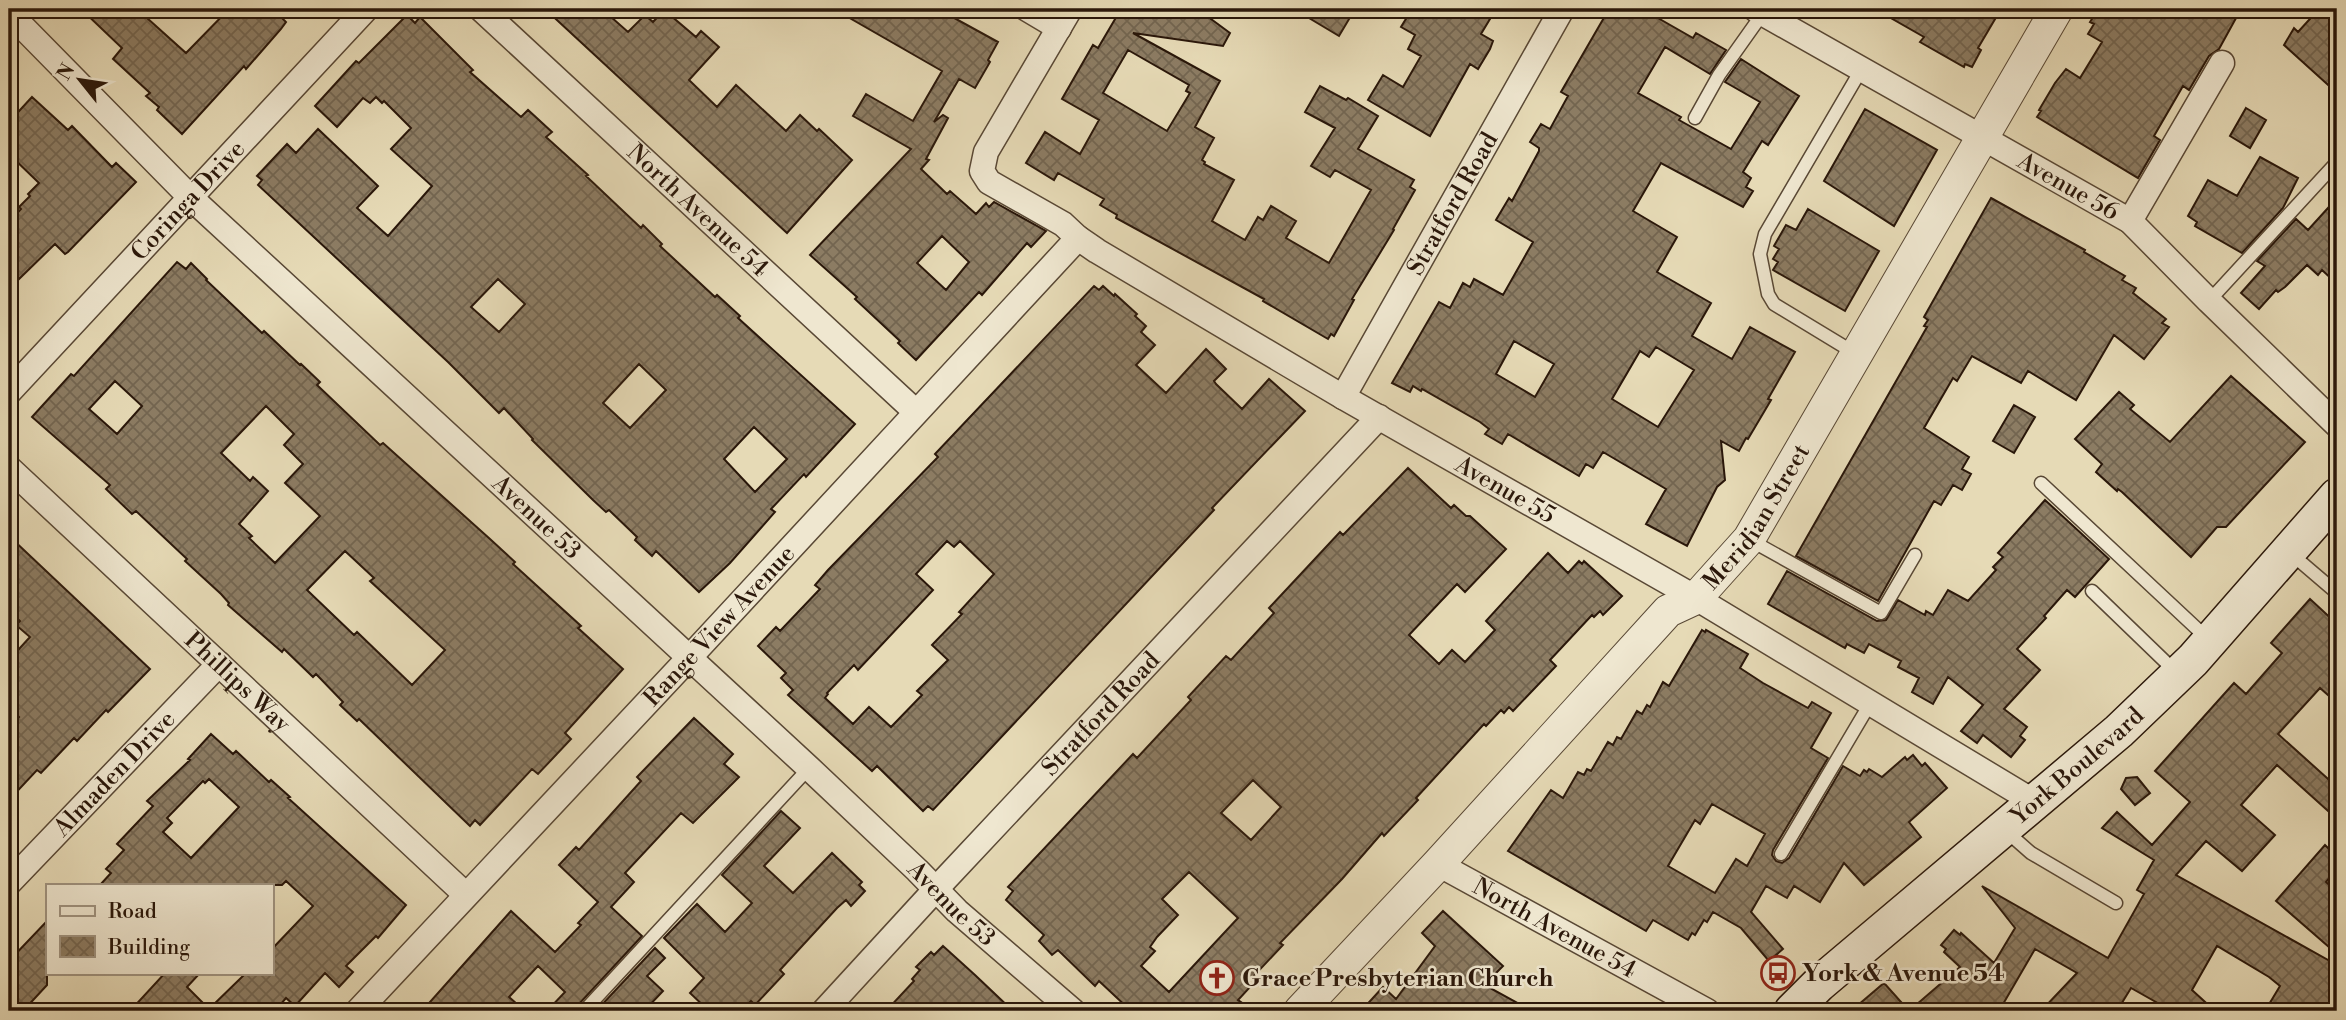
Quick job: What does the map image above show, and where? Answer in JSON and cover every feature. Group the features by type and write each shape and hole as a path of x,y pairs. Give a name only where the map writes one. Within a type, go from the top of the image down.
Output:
{"main road":[{"name":"York Boulevard","path":"1792,1011 1819,984 2119,731 2210,641 2337,496"}],"street":[{"name":"Coringa Drive","path":"9,392 366,9"},
{"name":"North Avenue 54","path":"481,9 916,412"},
{"path":"1027,9 1064,18"},
{"name":"Stratford Road","path":"1343,397 1562,9"},
{"name":"Meridian Street","path":"1300,1011 1668,611 1696,598 1749,539 2057,9"},
{"name":"Avenue 56","path":"1759,11 2130,221 2337,425"},
{"name":"Avenue 53","path":"9,13 190,197 809,768 957,911 1065,1009"},
{"name":"Avenue 55","path":"1064,18 986,152 982,171 989,182 1063,224 1077,238 1343,397 1696,598 2036,803"},
{"path":"2130,221 2222,63"},
{"name":"Range View Avenue","path":"358,1011 689,659 1077,238"},
{"name":"Stratford Road","path":"824,1011 1379,417"},
{"name":"Phillips Way","path":"9,468 466,895"},
{"name":"Almaden Drive","path":"9,883 219,664"},
{"name":"North Avenue 54","path":"1438,864 1707,1011"}],"lane":[{"path":"1695,118 1759,11"},
{"path":"1858,355 1774,304 1768,294 1760,254 1765,234 1861,70"},
{"path":"2209,301 2337,162"},
{"path":"2041,483 2210,641"},
{"path":"1749,539 1881,612 1915,555"},
{"path":"2288,552 2337,593"},
{"path":"2092,591 2178,674"},
{"path":"1782,854 1871,702"},
{"path":"584,1011 809,768"},
{"path":"2004,829 2031,853 2116,903"}],"building":[{"path":"81,9 137,9 186,53 229,9 293,9 283,19 286,22 281,29 246,69 244,66 182,134 146,96 150,93 113,59 122,48"},
{"path":"545,9 602,9 628,32 645,15 653,22 664,10 696,37 701,31 719,47 689,80 717,107 736,85 786,131 800,115 852,160 787,233"},
{"path":"834,9 938,9 998,42 975,88 959,79 934,122 943,115 948,118 926,159 929,160 921,169 947,194 950,191 976,214 986,203 989,207 994,202 1046,231 1031,247 1027,243 982,295 979,292 916,360 898,343 900,341 855,299 857,297 810,255 911,149 853,116 866,94 913,121 942,71","holes":["942,236 969,262 946,290 917,263"]},
{"path":"1121,9 1217,9 1211,19 1230,33 1223,46 1133,33 1220,81 1195,127 1214,138 1202,160 1204,164 1234,180 1212,221 1245,240 1258,217 1263,220 1271,206 1296,221 1286,238 1329,263 1371,190 1335,170 1330,177 1311,166 1335,128 1305,112 1320,86 1346,100 1348,98 1378,116 1358,149 1414,180 1410,187 1415,190 1352,299 1354,300 1334,336 1331,334 1328,339 1263,301 1264,299 1116,218 1117,215 1100,205 1104,199 1058,173 1054,180 1026,163 1045,132 1080,154 1099,120 1062,99 1093,45 1098,48","holes":["1128,50 1189,85 1186,91 1190,93 1167,131 1103,93"]},
{"path":"1294,9 1355,9 1339,36"},
{"path":"1412,9 1496,9 1481,34 1493,41 1490,49 1478,69 1470,64 1430,136 1368,100 1383,75 1403,87 1421,56 1408,49 1415,35 1401,27"},
{"path":"1609,9 1642,9 1693,38 1696,33 1726,50 1710,74 1665,47 1638,93 1731,149 1760,102 1725,82 1741,59 1799,96 1768,145 1762,141 1743,172 1751,178 1746,187 1753,191 1743,207 1661,163 1633,211 1677,237 1657,272 1711,303 1692,336 1732,359 1750,327 1795,352 1768,399 1771,400 1739,451 1721,441 1725,480 1717,487 1687,546 1646,524 1666,489 1603,452 1593,468 1586,464 1579,476 1508,434 1502,444 1485,434 1489,429 1480,422 1422,389 1421,391 1413,386 1410,392 1392,383 1439,302 1450,308 1463,283 1470,287 1474,279 1503,295 1533,242 1496,220 1509,198 1512,201 1539,151 1539,148 1530,142 1541,124 1550,129 1568,96 1561,92","holes":["1514,341 1554,364 1535,397 1496,374","1656,347 1694,370 1658,427 1612,399 1640,351 1649,357"]},
{"path":"1875,9 2001,9 1978,48 1981,50 1972,67 1965,64 1964,67 1920,42 1924,37"},
{"path":"2098,9 2241,9 2219,49 2209,56 2189,90 2183,86 2154,136 2160,140 2138,178 2037,117 2055,83 2066,69 2080,78 2102,42 2088,34 2094,24 2090,22"},
{"path":"2319,9 2337,9 2337,93 2284,45 2294,28 2298,32"},
{"path":"407,15 415,23 420,17 473,70 470,72 521,117 528,110 552,132 546,137 588,175 586,176 641,228 643,225 662,244 660,246 715,297 717,295 740,316 738,318 855,424 806,477 804,474 771,509 775,512 730,563 699,592 656,551 652,556 635,540 637,537 609,510 606,512 593,500 532,440 504,408 499,413 258,185 262,180 257,176 287,144 296,153 318,129 378,186 357,208 388,236 432,186 391,149 411,128 384,101 382,103 376,97 370,103 363,98 337,127 315,106 356,61 359,63","holes":["498,279 525,304 499,332 471,307","639,364 666,390 630,428 603,403","754,427 787,459 755,492 724,459"]},
{"path":"32,97 68,130 72,126 112,167 116,163 136,182 68,252 65,254 55,244 19,279 9,269 9,222 39,183 9,154 9,122"},
{"path":"2246,108 2266,120 2250,148 2230,136"},
{"path":"1865,109 1937,150 1894,226 1824,181"},
{"path":"2260,157 2298,178 2283,208 2242,253 2195,226 2197,222 2188,216 2208,180 2237,196"},
{"path":"1991,198 2085,250 2084,252 2125,276 2122,280 2136,288 2133,293 2166,319 2162,323 2169,327 2144,359 2114,335 2076,400 2028,371 2021,383 1972,356 1957,381 1953,378 1924,428 1969,457 1962,469 1971,474 1962,490 1953,485 1941,505 1934,501 1878,601 1796,556 1927,327 1924,326 1928,320 1924,317"},
{"path":"2328,208 2337,216 2337,284 2322,270 2318,275 2307,265 2285,287 2278,292 2276,290 2259,309 2241,293 2265,266 2257,261 2296,219 2308,230"},
{"path":"1808,209 1879,251 1845,311 1773,270 1778,262 1773,259 1779,249 1774,246 1786,225 1796,230"},
{"path":"177,262 186,269 191,263 262,333 264,331 320,382 317,385 380,445 383,443 515,562 513,564 581,626 578,628 623,669 565,733 571,739 538,774 532,769 480,825 475,820 470,826 359,719 357,721 340,705 343,702 316,674 313,677 284,649 282,652 228,605 221,594 185,561 187,559 136,511 132,514 106,489 110,485 32,417 71,374 74,376","holes":["115,381 142,406 117,434 89,409","266,406 294,434 284,445 303,464 285,483 320,516 275,563 249,538 252,536 239,524 268,491 253,477 250,481 221,453","345,551 374,578 370,581 445,650 412,685 357,632 354,635 307,590"]},
{"path":"1094,286 1099,290 1103,286 1114,296 1115,294 1146,326 1141,332 1155,345 1136,365 1166,393 1206,349 1226,369 1214,381 1242,409 1269,379 1305,411 933,810 928,806 923,811 877,766 872,771 788,695 793,690 781,678 786,673 758,646 776,627 780,631 820,589 815,585 938,457 935,454","holes":["947,541 954,547 960,541 994,574 959,612 962,614 932,645 948,660 917,691 922,695 891,727 869,707 853,724 825,698 827,693 854,665 858,670 933,590 916,574"]},
{"path":"2231,376 2305,442 2226,527 2217,527 2191,557 2122,492 2118,489 2117,491 2096,472 2102,464 2075,439 2119,392 2134,405 2130,409 2170,442"},
{"path":"2014,405 2035,417 2014,453 1993,441"},
{"path":"1408,468 1451,508 1454,505 1466,516 1470,516 1506,549 1465,592 1457,584 1409,635 1439,664 1452,650 1465,662 1495,630 1486,621 1548,553 1568,573 1579,561 1582,564 1584,561 1622,596 1603,615 1600,611 1594,617 1592,615 1550,660 1556,666 1513,711 1509,707 1504,713 1501,710 1486,726 1484,724 1416,798 1418,800 1384,836 1382,833 1280,943 1283,945 1248,982 1251,986 1238,1000 1254,1011 1131,1011 1099,981 1095,986 1058,950 1052,955 1039,941 1044,935 1006,900 1013,891 1008,887 1133,754 1137,758 1191,700 1188,697 1226,656 1231,660 1274,613 1269,608 1340,532 1343,535","holes":["1253,780 1281,807 1251,840 1221,813","1189,872 1238,918 1169,992 1141,966 1155,951 1150,947 1157,937 1178,915 1162,899"]},
{"path":"2045,500 2109,559 2075,597 2067,590 2017,649 2040,670 2004,709 2027,727 2020,736 2025,740 2011,757 1983,735 1977,743 1961,731 1983,705 1948,677 1933,704 1912,692 1919,678 1898,667 1901,661 1869,644 1864,653 1847,644 1845,648 1768,604 1787,571 1877,621 1886,620 1898,600 1925,615 1926,611 1933,615 1948,590 1968,601 1996,570 1993,567 2003,557 1998,553"},
{"path":"9,536 150,669 77,741 74,738 41,773 37,770 9,800 9,728 19,717 9,707 9,660 30,637 16,625 20,621 9,611"},
{"path":"2310,599 2337,624 2337,703 2320,688 2278,734 2337,787 2337,819 2277,765 2241,805 2275,835 2242,871 2206,841 2176,875 2337,965 2337,1011 2265,1011 2280,986 2217,946 2192,990 2215,1011 2172,1011 2131,988 2117,1011 2041,1011 2077,973 2035,949 1999,1011 1909,1011 1960,967 1944,952 1946,949 1941,945 1954,930 1960,935 1961,933 1994,963 2015,928 1982,886 2108,958 2144,894 2137,890 2154,860 2102,828 2117,812 2152,845 2190,802 2155,771 2234,683 2246,694 2282,653 2271,643"},
{"path":"1702,630 1706,630 1748,654 1740,668 1808,708 1812,702 1831,713 1811,748 1828,758 1773,850 1772,855 1776,861 1782,863 1789,858 1843,766 1860,776 1864,770 1867,772 1869,769 1882,777 1905,757 1907,760 1913,755 1922,766 1925,763 1947,788 1909,822 1921,837 1864,885 1844,863 1820,902 1794,886 1787,898 1766,886 1751,912 1783,949 1769,961 1741,928 1713,912 1707,922 1704,920 1695,935 1692,933 1688,940 1653,920 1646,931 1508,851 1551,790 1563,798 1578,772 1584,775 1587,769 1591,771 1608,742 1613,745 1617,737 1621,739 1637,711 1642,714 1647,705 1650,707 1663,682 1669,686","holes":["1712,804 1765,834 1747,866 1736,859 1715,893 1668,866 1695,820 1700,824"]},
{"path":"694,718 733,754 724,764 739,777 693,823 681,813 625,873 634,882 611,907 642,936 575,1011 547,1011 565,992 538,966 509,997 525,1011 422,1011 511,911 555,952 581,925 578,923 598,902 559,865 576,847 579,850 641,781 637,777"},
{"path":"211,734 233,754 236,751 269,782 271,780 406,905 378,938 376,936 346,966 353,972 339,987 325,973 295,1006 286,998 275,1011 130,1011 164,974 199,974 187,987 209,1009 245,974 273,974 273,948 313,906 286,881 282,885 101,884 111,873 106,869 124,850 117,844 153,806 147,801 190,760 188,759","holes":["209,779 239,807 191,858 163,832 172,823 167,818 203,781 205,783"]},
{"path":"2137,777 2150,793 2135,805 2121,789 2126,778"},
{"path":"781,811 800,828 764,866 793,893 832,853 862,882 859,885 865,891 851,906 846,900 837,908 780,970 784,974 755,1005 751,1001 742,1011 709,1011 690,993 704,978 664,938 697,904 725,932 752,903 722,875"},
{"path":"2325,845 2337,857 2337,869 2326,882 2337,892 2337,954 2276,901"},
{"path":"1443,911 1503,966 1493,976 1497,980 1490,988 1532,1011 1361,1011 1383,987 1396,999 1435,946 1422,933"},
{"path":"46,922 47,985 23,1011 9,1011 9,961"},
{"path":"943,946 1013,1011 886,1011 914,981 912,979 920,970 916,967 931,952 934,955"},
{"path":"655,948 665,958 647,976 663,991 644,1011 596,1011"},
{"path":"1884,983 1909,1011 1851,1011"}],"place":[{"name":"York & Avenue 54","path":"1778,973"},
{"name":"Grace Presbyterian Church","path":"1217,978"}]}
